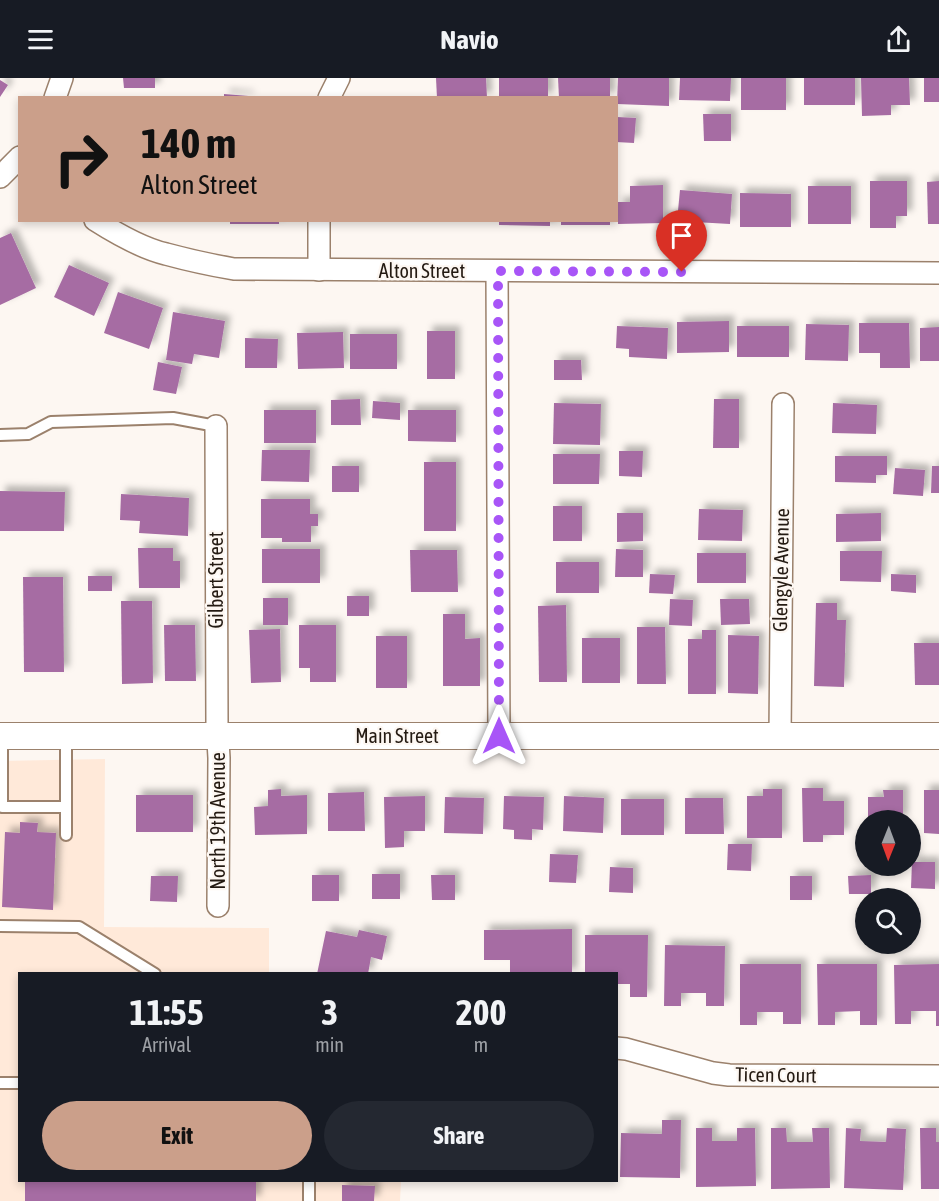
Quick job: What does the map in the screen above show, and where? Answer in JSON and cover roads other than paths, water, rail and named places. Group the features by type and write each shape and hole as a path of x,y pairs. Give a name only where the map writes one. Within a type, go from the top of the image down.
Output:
{"street":[{"path":"56,96 62,78"},
{"path":"330,96 339,78"},
{"path":"0,177 18,159"},
{"name":"Alton Street","path":"99,222 136,243 165,254 184,260 234,269 939,273"},
{"path":"319,222 319,270"},
{"path":"498,271 499,736"},
{"name":"Glengyle Avenue","path":"780,736 783,404"},
{"name":"Gilbert Street","path":"216,426 218,735"},
{"name":"North 19th Avenue","path":"218,735 218,906"},
{"name":"Main Street","path":"1,736 939,736"},
{"name":"Ticen Court","path":"618,1048 729,1075 939,1076"}],"lane":[{"path":"0,435 28,435 51,422 173,418 216,426"},
{"path":"66,735 66,835"},
{"path":"1,736 2,807 66,807"},
{"path":"0,926 79,927 152,972"},
{"path":"0,1083 18,1083"},
{"path":"309,1182 309,1201"}]}
